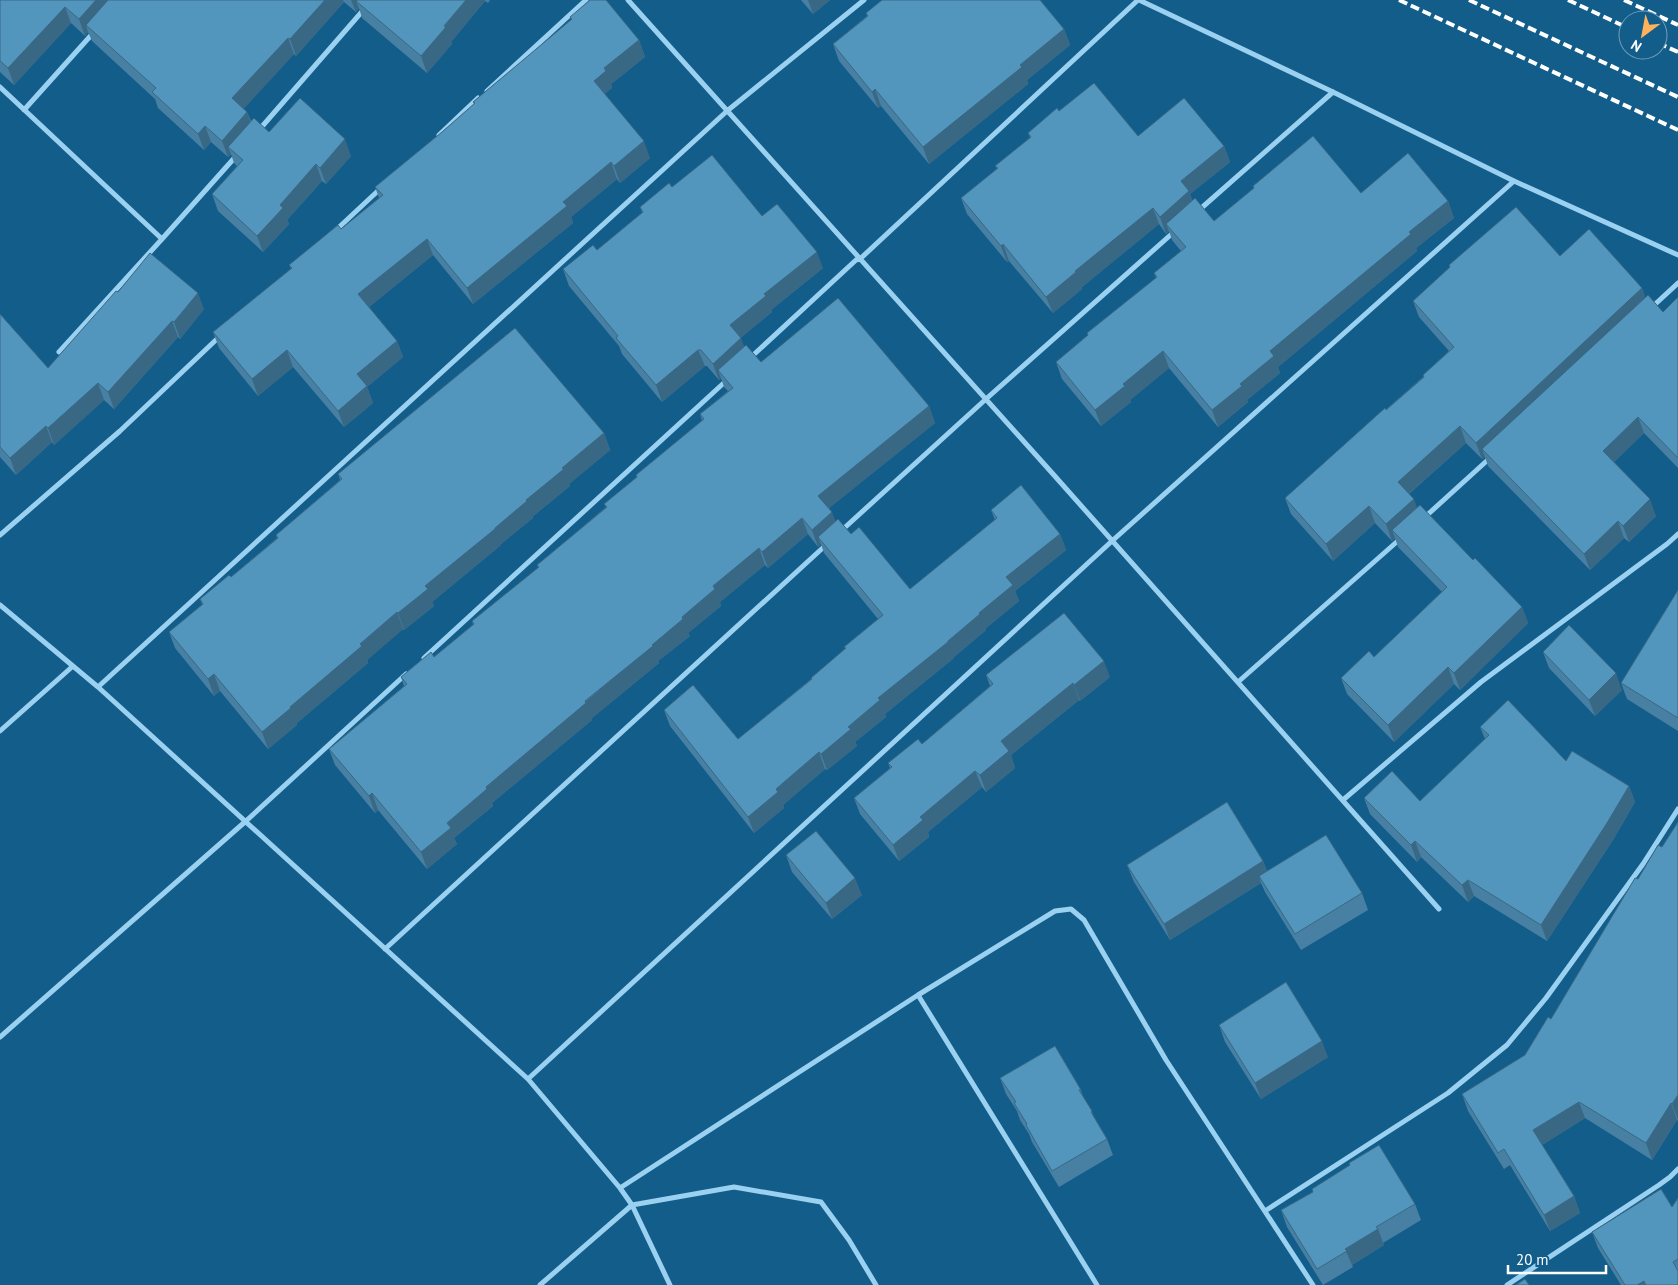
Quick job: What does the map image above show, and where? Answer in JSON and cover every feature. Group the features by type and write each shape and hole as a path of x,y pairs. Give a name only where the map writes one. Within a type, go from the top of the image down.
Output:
{"street":[{"path":"255,134 372,0"},
{"path":"431,142 586,0"},
{"path":"628,0 1440,909"},
{"path":"98,688 727,111 864,0"},
{"path":"746,362 1139,0 1514,181 1678,255"},
{"path":"24,110 96,29"},
{"path":"0,88 162,239"},
{"path":"1192,216 1333,92"},
{"path":"59,352 242,148"},
{"path":"528,1079 1112,541 1514,181"},
{"path":"328,236 387,182"},
{"path":"839,533 986,399 1178,229"},
{"path":"1650,310 1678,283"},
{"path":"0,535 120,430 227,330"},
{"path":"422,659 731,375"},
{"path":"1420,521 1493,456"},
{"path":"1238,682 1406,534"},
{"path":"1343,800 1480,682 1678,534"},
{"path":"385,949 832,540"},
{"path":"0,605 98,688 528,1079 620,1188 632,1205 670,1285"},
{"path":"0,731 73,666"},
{"path":"0,1037 246,822 408,673"},
{"path":"1265,1211 1448,1093 1507,1045 1546,998 1643,864 1678,809"},
{"path":"620,1188 918,995 1055,911 1071,909 1084,920 1166,1060 1313,1285"},
{"path":"918,995 1097,1285"},
{"path":"1507,1285 1659,1186 1678,1169"},
{"path":"540,1285 632,1205 734,1187 821,1202 848,1240 876,1285"}],"building":[{"path":"0,0 96,0 79,19 65,7 8,68 0,61"},
{"path":"108,0 325,0 232,98 247,112 222,141 205,126 198,134 152,92 156,88 86,25"},
{"path":"357,0 466,0 421,56"},
{"path":"590,0 606,0 639,40 604,68 606,71 594,81 644,141 614,166 611,162 563,202 567,206 467,288 427,239 358,294 397,341 357,374 367,386 338,411 287,350 252,379 213,332 292,268 289,265 338,225 341,229 383,195 375,187 442,132 475,103 473,102 572,19 570,17"},
{"path":"882,0 1040,0 1064,29 1020,65 1022,67 923,147 875,89 872,92 833,44 868,16 866,13"},
{"path":"1094,83 1138,136 1184,98 1224,146 1181,181 1189,191 1160,217 1153,208 1046,297 1003,244 1001,246 961,198 998,168 995,166 1031,137 1028,133 1057,108 1059,111"},
{"path":"300,98 345,139 320,168 316,164 280,205 283,208 257,236 212,194 243,160 228,147 254,118 269,132"},
{"path":"1313,136 1361,193 1408,153 1448,201 1270,351 1274,356 1240,384 1242,386 1212,410 1163,351 1123,384 1125,386 1095,410 1056,362 1088,335 1087,333 1157,277 1154,273 1186,247 1166,224 1195,198 1214,221"},
{"path":"712,155 762,216 777,204 817,252 764,294 766,296 730,325 741,338 713,364 701,350 698,350 656,385 616,338 618,336 563,269 593,245 597,250 643,212 640,207 669,183 672,187"},
{"path":"1516,207 1560,256 1589,229 1642,288 1476,443 1460,426 1398,482 1414,499 1386,524 1369,506 1326,544 1285,498 1385,408 1386,410 1424,377 1423,375 1454,347 1413,301 1450,267 1449,265"},
{"path":"150,253 198,293 174,322 172,321 108,392 98,383 48,428 46,426 10,458 0,447 0,314 48,368 116,291 118,292"},
{"path":"1648,295 1663,312 1678,297 1678,458 1638,417 1603,451 1650,499 1623,526 1618,521 1584,554 1482,449"},
{"path":"838,298 929,406 818,496 832,512 812,530 802,518 762,552 759,548 713,586 715,589 682,617 683,619 653,646 585,701 586,703 486,787 487,789 447,823 451,828 421,852 372,793 369,796 329,749 407,684 401,677 431,652 434,657 474,624 472,621 539,567 537,565 607,507 604,504 637,477 636,475 704,419 700,414 733,388 718,370 746,345 761,362"},
{"path":"515,328 604,433 495,529 425,586 428,589 397,612 360,644 362,646 262,732 214,674 208,679 169,632 203,604 200,599 229,575 231,577 278,538 276,535 342,479 338,474"},
{"path":"1021,485 1060,534 1006,577 1013,585 948,642 878,698 880,700 848,727 851,729 821,754 819,752 776,789 778,792 748,817 664,710 693,685 738,739 812,679 846,648 844,647 883,615 818,537 838,519 851,534 859,527 910,589 997,518 991,510"},
{"path":"1420,505 1522,607 1454,673 1448,667 1388,725 1341,678 1369,651 1374,657 1447,587 1392,530"},
{"path":"1678,590 1678,718 1621,683"},
{"path":"1064,613 1104,661 1074,685 1073,683 1001,741 1009,751 980,775 975,771 920,817 923,820 893,845 854,798 892,767 888,763 918,739 922,744 993,684 986,675"},
{"path":"1569,625 1616,673 1589,700 1543,652"},
{"path":"1508,700 1566,761 1572,751 1629,786 1541,925 1468,880 1462,885 1415,841 1411,845 1364,798 1392,771 1420,801 1489,735 1480,727"},
{"path":"1227,802 1263,861 1164,924 1127,865"},
{"path":"1678,822 1678,1095 1646,1143 1579,1102 1533,1130 1574,1196 1544,1215 1504,1149 1498,1153 1462,1094 1525,1055 1548,1017 1551,1019 1635,878 1638,879 1658,845 1662,847"},
{"path":"816,831 855,878 826,903 786,855"},
{"path":"1326,835 1362,893 1295,934 1259,876"},
{"path":"1286,982 1322,1041 1255,1083 1219,1025"},
{"path":"1055,1046 1107,1139 1052,1171 1014,1103 1016,1102 1000,1078"},
{"path":"1379,1145 1415,1204 1376,1227 1378,1229 1317,1269 1281,1210 1313,1192 1312,1189"},
{"path":"1661,1189 1672,1207 1678,1198 1678,1259 1673,1262 1678,1271 1678,1285 1646,1285 1644,1281 1637,1285 1625,1285 1592,1232"},
{"path":"1525,1279 1529,1285 1516,1285"}],"railway":[{"path":"1399,0 1678,130"},
{"path":"1469,0 1678,97"},
{"path":"1568,0 1618,23"},
{"path":"1624,0 1678,25"},
{"path":"1668,48 1678,52"}]}
